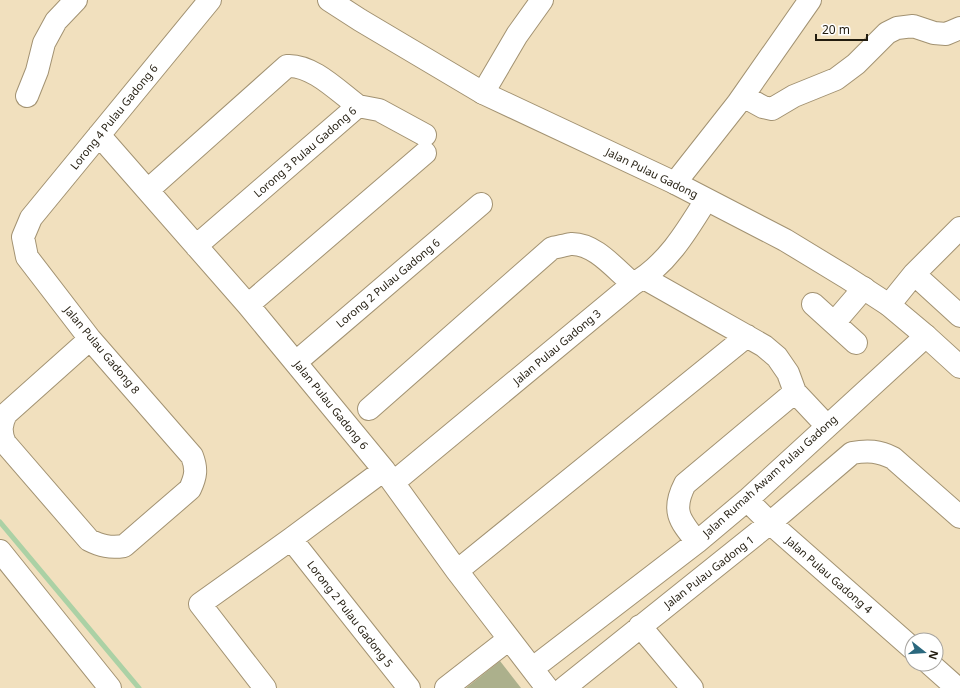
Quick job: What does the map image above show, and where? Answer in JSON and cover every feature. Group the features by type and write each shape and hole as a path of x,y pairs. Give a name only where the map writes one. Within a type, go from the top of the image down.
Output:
{"street":[{"path":"27,96 38,71 44,43 56,22 76,0"},
{"name":"Lorong 4 Pulau Gadong 6","path":"23,237 31,218 210,0"},
{"name":"Jalan Pulau Gadong","path":"329,0 483,93 675,183 784,240 864,288 888,305 926,336 960,367"},
{"path":"483,93 517,35 542,0"},
{"path":"675,183 743,96 810,0"},
{"path":"743,96 763,107 772,109 794,96 836,79 856,64 887,33 897,28 913,26 934,33 946,34 960,28"},
{"path":"148,190 287,66 296,66 313,73 358,106"},
{"name":"Lorong 3 Pulau Gadong 6","path":"196,246 358,106 379,110 425,144 248,305"},
{"name":"Jalan Pulau Gadong 6","path":"99,135 248,305 389,476 457,570 547,688"},
{"name":"Jalan Pulau Gadong 3","path":"265,688 200,604 291,539 389,476 638,281 663,261 678,243 706,200"},
{"name":"Lorong 2 Pulau Gadong 6","path":"296,362 481,204"},
{"path":"888,305 914,274 960,228"},
{"name":"Jalan Pulau Gadong 8","path":"23,237 27,257 90,339 192,456 196,466 196,476 190,489 124,546 112,548 89,540 5,443 1,435 2,423 6,414 90,339"},
{"path":"369,409 552,248 571,244 594,251 638,281 764,346 777,357 788,373 795,392 826,425"},
{"path":"914,274 960,316"},
{"path":"834,323 864,288"},
{"path":"813,304 856,343"},
{"path":"457,570 747,336"},
{"name":"Jalan Rumah Awam Pulau Gadong","path":"533,668 697,542 747,500 826,425 926,336"},
{"path":"697,542 681,522 677,508 679,496 685,484 795,392"},
{"name":"Jalan Pulau Gadong 1","path":"564,688 770,523 852,453 865,451 880,452 893,458 960,517"},
{"name":"Jalan Pulau Gadong 4","path":"747,500 770,523 904,641"},
{"name":"Lorong 2 Pulau Gadong 5","path":"291,539 409,688"},
{"path":"0,552 110,688"},
{"path":"640,626 692,688"},
{"path":"446,688 509,639"},
{"path":"939,672 957,688"}],"building":[{"path":"500,661 521,688 466,688"}],"waterway":[{"path":"0,522 139,688"}]}
